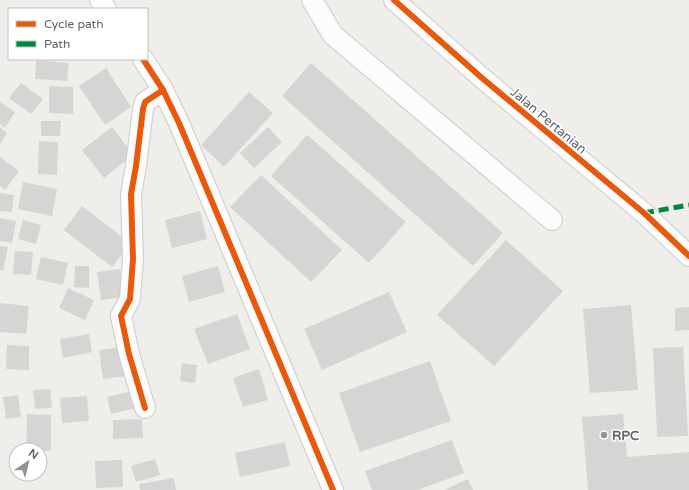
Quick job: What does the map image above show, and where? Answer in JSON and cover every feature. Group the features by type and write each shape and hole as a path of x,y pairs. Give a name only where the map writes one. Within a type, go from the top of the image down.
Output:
{"street":[{"path":"312,0 334,35 552,220"},
{"name":"Jalan Pertanian","path":"394,0 482,78 644,213 689,256"},
{"path":"144,60 163,90 257,305 333,490"},
{"path":"146,408 129,354 121,316 130,299 133,259 131,194 143,109 145,102 163,90"}],"building":[{"path":"36,60 69,63 67,81 35,79"},
{"path":"311,63 503,233 473,266 282,96"},
{"path":"106,68 131,107 105,125 79,86"},
{"path":"21,83 43,99 31,114 9,98"},
{"path":"49,86 73,87 73,114 49,113"},
{"path":"249,92 273,113 224,167 201,145"},
{"path":"0,102 15,112 5,128 0,124"},
{"path":"41,121 61,121 60,136 41,136"},
{"path":"112,127 133,155 104,178 82,150"},
{"path":"268,127 282,142 254,168 240,153"},
{"path":"0,128 7,133 0,145"},
{"path":"307,135 406,222 369,263 271,176"},
{"path":"39,141 58,142 57,175 38,174"},
{"path":"0,157 19,171 5,190 0,186"},
{"path":"261,175 342,250 311,282 230,207"},
{"path":"23,182 57,189 52,216 18,209"},
{"path":"0,193 14,195 12,212 0,211"},
{"path":"82,206 130,243 112,267 64,230"},
{"path":"200,211 207,239 172,248 165,220"},
{"path":"0,218 16,221 12,243 0,241"},
{"path":"23,220 41,225 36,244 18,239"},
{"path":"506,240 563,291 494,366 437,315"},
{"path":"0,246 8,247 3,271 0,270"},
{"path":"15,251 33,252 31,275 13,274"},
{"path":"41,257 68,263 63,285 36,279"},
{"path":"75,266 89,266 89,288 74,287"},
{"path":"218,266 225,292 189,302 182,276"},
{"path":"120,269 123,297 101,300 97,272"},
{"path":"68,288 94,300 85,320 59,308"},
{"path":"389,292 407,332 322,370 304,329"},
{"path":"0,303 29,306 26,334 0,332"},
{"path":"631,305 638,390 590,393 583,309"},
{"path":"689,307 689,330 675,331 675,308"},
{"path":"237,314 250,349 208,364 194,329"},
{"path":"89,334 92,352 63,358 60,339"},
{"path":"7,345 29,346 29,370 6,369"},
{"path":"124,347 128,376 103,379 99,350"},
{"path":"683,347 688,436 657,437 653,348"},
{"path":"430,361 451,421 360,452 339,393"},
{"path":"182,363 197,365 195,383 180,381"},
{"path":"259,369 268,400 243,407 233,378"},
{"path":"50,389 52,408 35,409 33,390"},
{"path":"132,391 136,408 111,414 107,397"},
{"path":"18,395 21,417 6,419 3,397"},
{"path":"87,396 89,421 62,423 60,398"},
{"path":"27,414 51,415 51,451 48,451 48,442 26,442"},
{"name":"RPC","path":"623,414 627,457 689,452 689,490 588,490 582,417"},
{"path":"142,419 143,438 113,439 113,420"},
{"path":"452,440 464,473 417,490 372,490 365,471"},
{"path":"285,442 290,466 240,477 235,453"},
{"path":"155,459 160,475 136,482 131,466"},
{"path":"122,460 123,487 96,488 95,461"},
{"path":"174,478 176,490 140,490 139,484"},
{"path":"468,479 473,490 444,490"}],"marked path":[{"path":"644,213 689,205"}],"cycle path":[{"path":"394,0 482,78 644,213 689,256"},
{"path":"144,60 163,90 179,123 333,490"},
{"path":"145,408 129,354 121,316 130,299 133,259 131,194 143,109 145,102 163,90"}],"place":[{"name":"RPC","path":"604,435"}]}
